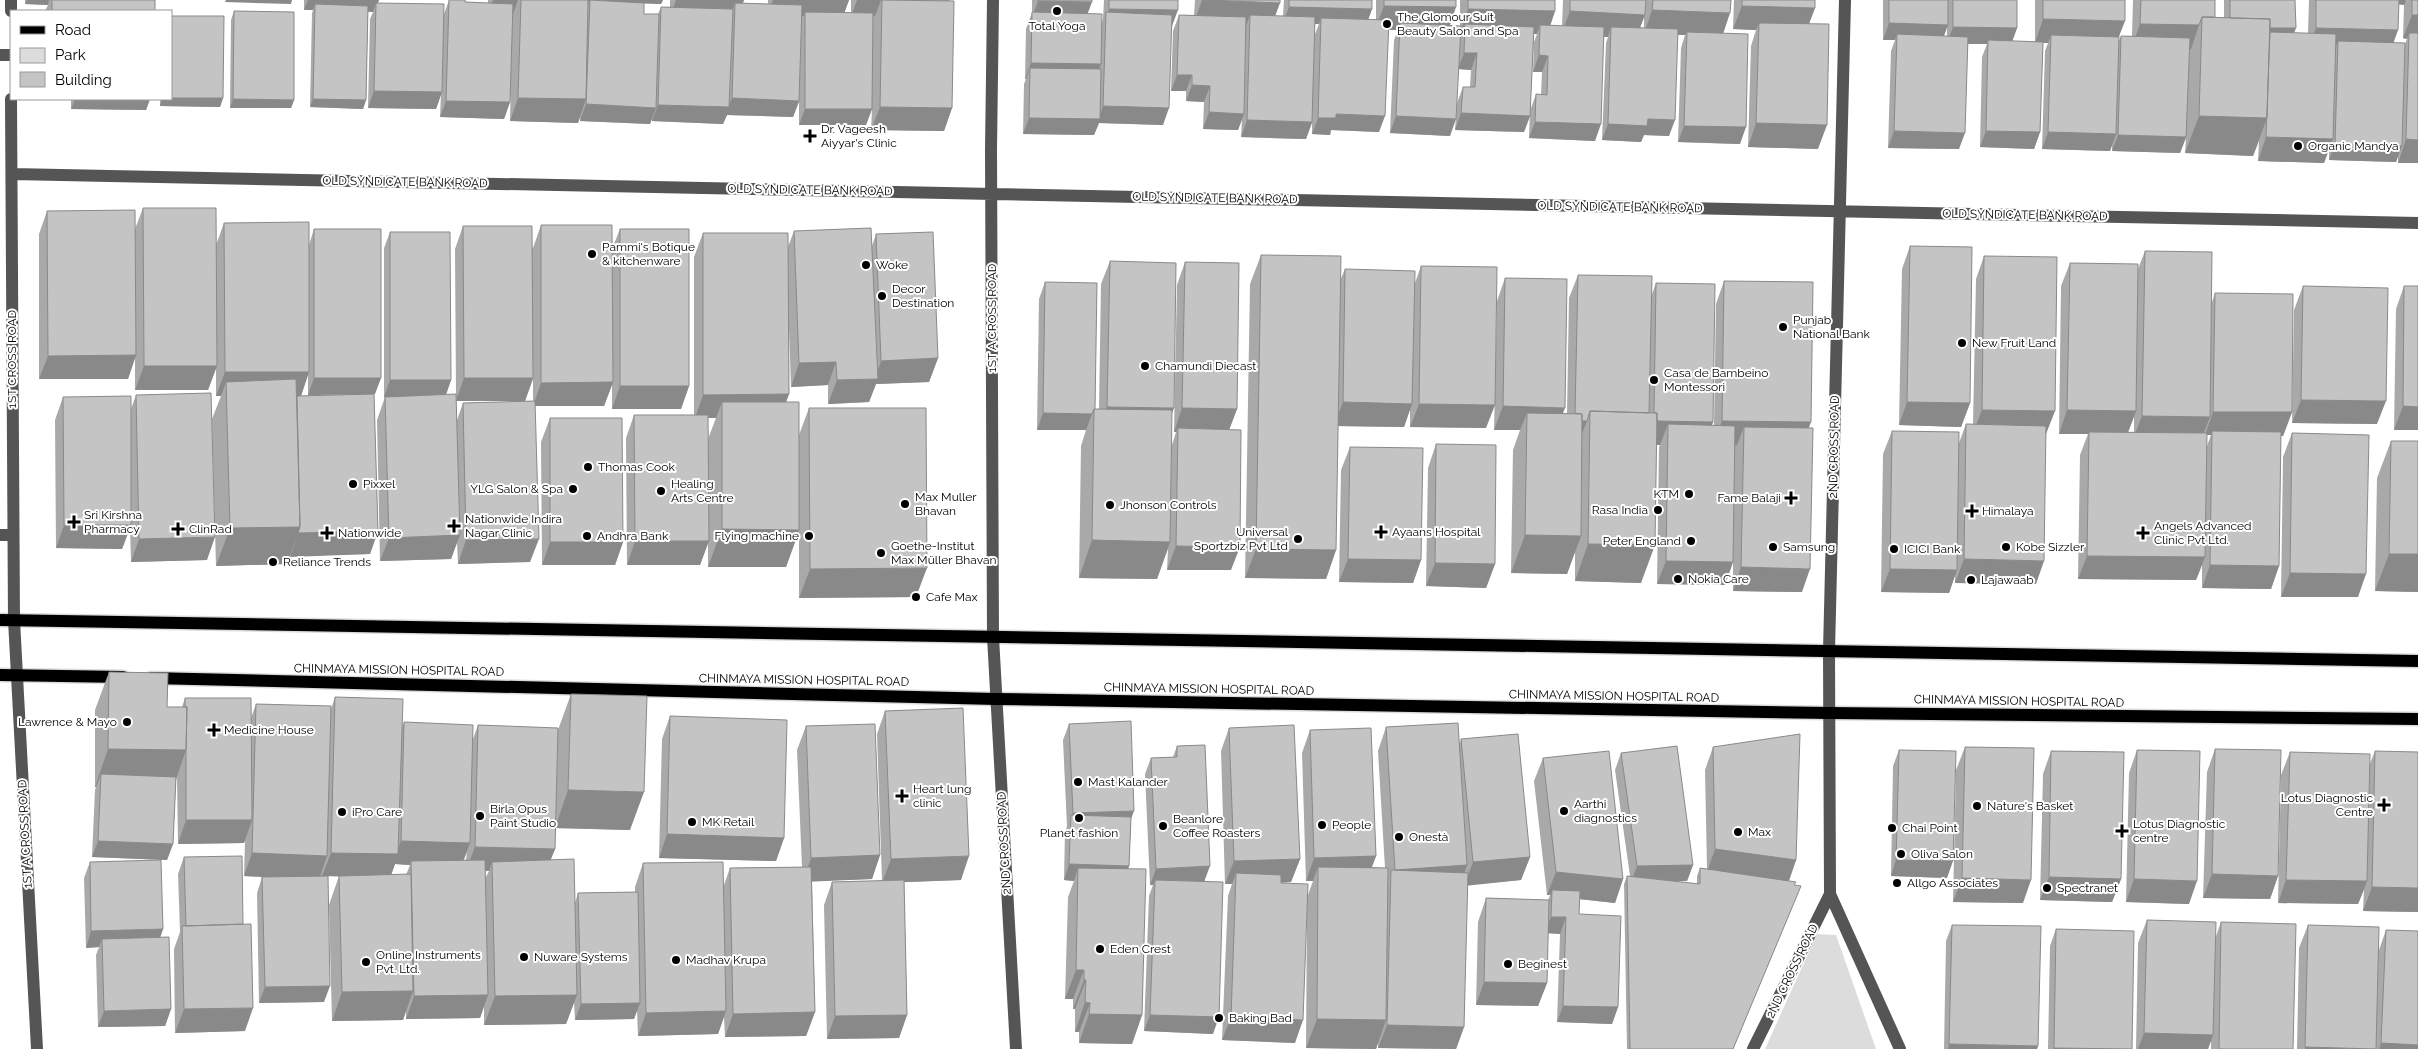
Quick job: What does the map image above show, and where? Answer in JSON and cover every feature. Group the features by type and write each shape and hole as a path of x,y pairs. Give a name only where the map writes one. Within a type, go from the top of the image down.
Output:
{"main road":[{"path":"0,620 2418,661"},
{"name":"CHINMAYA MISSION HOSPITAL ROAD","path":"0,674 996,699 1829,713 2418,719"}],"street":[{"name":"1ST A CROSS ROAD","path":"992,637 993,0"},
{"name":"2ND CROSS ROAD","path":"1845,0 1829,651 1830,894 1900,1049"},
{"name":"1ST CROSS ROAD","path":"11,100 14,620"},
{"name":"OLD SYNDICATE BANK ROAD","path":"12,174 2418,223"},
{"path":"0,535 13,535"},
{"name":"1ST A CROSS ROAD","path":"14,620 37,1049"},
{"name":"2ND CROSS ROAD","path":"992,637 1016,1049"},
{"name":"2ND CROSS ROAD","path":"1754,1049 1830,894"}],"green space":[{"path":"1817,934 1836,935 1876,1049 1765,1049"}],"building":[{"path":"52,0 155,0 155,10 52,10"},
{"path":"449,0 513,4 510,102 446,101"},
{"path":"521,0 588,0 586,99 518,98"},
{"path":"590,0 644,3 644,14 659,14 656,108 586,104"},
{"path":"882,0 954,1 952,108 880,107"},
{"path":"1092,0 1092,2 1038,1"},
{"path":"1109,0 1178,0 1178,10 1109,9"},
{"path":"1204,0 1280,0 1280,3"},
{"path":"1289,0 1372,0 1372,9 1289,7"},
{"path":"1384,0 1456,0 1456,7 1384,6"},
{"path":"1468,0 1555,0 1555,11 1468,9"},
{"path":"1570,0 1646,0 1645,15 1570,11"},
{"path":"1653,0 1731,0 1730,13 1652,10"},
{"path":"1742,0 1815,0 1815,8 1742,6"},
{"path":"1889,0 1948,0 1948,25 1889,23"},
{"path":"1953,0 2017,0 2017,28 1953,27"},
{"path":"2043,0 2125,0 2125,21 2043,19"},
{"path":"2141,0 2215,0 2215,17 2202,17 2199,25 2140,24"},
{"path":"2230,0 2295,0 2296,28 2270,28 2270,19 2230,18"},
{"path":"2316,0 2399,0 2398,30 2316,28"},
{"path":"2412,0 2418,0 2418,15 2412,15"},
{"path":"376,3 444,4 442,92 374,91"},
{"path":"735,3 802,5 799,101 732,98"},
{"path":"315,4 368,6 366,100 313,99"},
{"path":"661,7 733,9 729,107 658,105"},
{"path":"234,11 294,12 294,100 233,99"},
{"path":"805,12 873,13 872,109 805,109"},
{"path":"1032,12 1102,14 1101,64 1031,63"},
{"path":"1106,12 1172,15 1169,108 1103,106"},
{"path":"1179,15 1246,17 1244,114 1209,112 1210,86 1192,85 1192,75 1177,75"},
{"path":"1250,15 1315,17 1312,122 1247,120"},
{"path":"172,16 224,16 223,98 172,98"},
{"path":"2202,17 2270,19 2267,118 2199,116"},
{"path":"1321,18 1389,20 1385,116 1336,114 1336,118 1318,118"},
{"path":"1400,23 1461,26 1456,119 1396,116"},
{"path":"1759,23 1829,24 1827,125 1756,123"},
{"path":"1465,24 1534,27 1530,116 1461,113 1463,87 1475,87 1477,53 1464,53"},
{"path":"1540,25 1604,27 1601,124 1535,122 1536,94 1547,95 1548,56 1539,55"},
{"path":"1611,27 1678,29 1675,120 1648,119 1647,126 1608,124"},
{"path":"1687,32 1748,34 1746,127 1684,126"},
{"path":"2270,32 2336,34 2333,139 2266,137"},
{"path":"2409,33 2418,33 2418,140 2406,139"},
{"path":"1897,34 1968,37 1965,133 1894,131"},
{"path":"2051,35 2119,37 2116,134 2048,132"},
{"path":"2121,36 2190,38 2186,137 2118,135"},
{"path":"1988,40 2043,42 2040,132 1986,131"},
{"path":"2338,41 2405,43 2402,146 2335,144"},
{"path":"1030,68 1101,69 1100,119 1029,118"},
{"path":"143,208 216,208 217,366 144,366"},
{"path":"135,210 136,355 48,356 47,211"},
{"path":"309,222 309,372 225,372 224,223"},
{"path":"541,225 612,225 613,382 541,383"},
{"path":"463,226 532,226 533,378 464,378"},
{"path":"871,228 878,379 837,380 836,362 799,363 794,231"},
{"path":"314,229 381,229 381,378 314,378"},
{"path":"620,229 689,229 689,386 620,386"},
{"path":"390,232 450,232 451,380 390,380"},
{"path":"933,232 938,358 881,361 876,234"},
{"path":"703,233 788,233 789,394 703,395"},
{"path":"1910,246 1972,247 1970,403 1907,402"},
{"path":"2145,251 2212,252 2210,417 2142,416"},
{"path":"1261,255 1341,256 1336,550 1256,549"},
{"path":"1984,256 2057,257 2055,411 1982,410"},
{"path":"1110,261 1176,263 1174,408 1107,407"},
{"path":"1185,262 1239,263 1237,409 1182,408"},
{"path":"2070,263 2138,264 2136,411 2067,410"},
{"path":"1421,266 1497,267 1495,405 1419,404"},
{"path":"1345,269 1415,271 1412,404 1343,402"},
{"path":"1578,275 1652,276 1649,413 1590,411 1587,421 1582,421 1582,414 1575,413"},
{"path":"1505,278 1567,279 1565,408 1503,406"},
{"path":"1724,281 1813,282 1811,422 1722,421"},
{"path":"1045,282 1097,283 1095,409 1092,414 1043,413"},
{"path":"1656,283 1715,284 1713,422 1657,421 1657,413 1654,413"},
{"path":"2303,286 2388,288 2386,401 2301,400"},
{"path":"2404,286 2418,286 2418,407 2403,406"},
{"path":"2215,293 2293,294 2292,412 2213,412"},
{"path":"296,379 300,527 230,528 226,382"},
{"path":"211,393 215,537 139,539 136,395"},
{"path":"374,394 378,531 298,533 300,527 297,396"},
{"path":"456,394 460,535 389,538 385,397"},
{"path":"131,396 131,525 64,525 63,397"},
{"path":"535,401 539,539 466,540 463,403"},
{"path":"722,402 799,402 799,530 722,529"},
{"path":"809,408 926,408 927,568 810,569"},
{"path":"1094,409 1172,410 1170,542 1092,540"},
{"path":"1590,411 1657,413 1655,545 1588,544"},
{"path":"1527,413 1582,414 1581,536 1525,535"},
{"path":"634,415 708,415 709,541 635,541"},
{"path":"550,418 622,418 623,542 550,542"},
{"path":"1668,424 1735,426 1733,562 1666,561"},
{"path":"1966,424 2046,426 2044,561 1964,559"},
{"path":"1744,427 1813,428 1810,569 1741,567"},
{"path":"1178,428 1241,430 1240,547 1176,546"},
{"path":"1892,431 1959,432 1957,570 1890,569"},
{"path":"2212,431 2281,432 2279,566 2210,565"},
{"path":"2089,432 2207,433 2205,557 2087,556"},
{"path":"2292,433 2369,435 2366,574 2290,573"},
{"path":"2391,441 2418,441 2418,554 2389,554"},
{"path":"1436,444 1496,445 1495,564 1435,563"},
{"path":"1350,447 1423,448 1421,560 1348,559"},
{"path":"109,672 168,673 167,707 187,707 186,750 108,749"},
{"path":"571,694 647,696 644,792 568,790"},
{"path":"335,697 403,699 398,854 331,853"},
{"path":"185,698 251,698 252,820 186,820 187,707 185,707"},
{"path":"256,704 331,706 327,856 252,853"},
{"path":"963,708 969,856 891,859 885,711"},
{"path":"670,716 787,720 784,838 667,834"},
{"path":"1131,721 1134,811 1073,813 1069,724"},
{"path":"404,722 473,725 470,843 401,841"},
{"path":"1458,723 1467,865 1395,870 1386,727"},
{"path":"875,724 880,855 811,858 806,726"},
{"path":"478,725 558,728 555,849 475,847"},
{"path":"1294,725 1300,859 1234,861 1229,728"},
{"path":"1371,728 1376,856 1314,858 1310,730"},
{"path":"1518,734 1530,857 1473,862 1461,739"},
{"path":"1800,734 1796,860 1715,849 1713,747"},
{"path":"1205,745 1210,866 1156,869 1151,758 1177,757 1177,746"},
{"path":"1677,746 1693,865 1637,866 1621,753"},
{"path":"1965,747 2034,748 2031,880 1962,878"},
{"path":"2215,749 2281,750 2278,876 2212,874"},
{"path":"1899,750 1956,751 1953,861 1896,860"},
{"path":"2137,750 2200,751 2197,881 2134,879"},
{"path":"1609,751 1623,879 1556,872 1543,758"},
{"path":"2051,751 2124,752 2121,879 2049,877"},
{"path":"2375,751 2418,752 2418,888 2372,887"},
{"path":"2290,752 2370,754 2367,881 2286,880"},
{"path":"101,774 176,777 173,844 98,841"},
{"path":"1071,815 1131,817 1129,866 1069,864"},
{"path":"242,856 243,924 186,926 184,857"},
{"name":"Nuware Systems","path":"574,859 577,995 495,996 492,862"},
{"path":"161,860 163,929 91,931 90,862"},
{"path":"485,860 488,995 414,996 411,861"},
{"name":"Madhav Krupa","path":"723,862 726,1011 646,1013 643,863"},
{"path":"811,867 815,1012 733,1014 730,868"},
{"path":"1318,867 1388,868 1386,1020 1317,1019"},
{"name":"Eden Crest","path":"1078,868 1146,869 1142,1015 1089,1014 1090,1003 1085,1002 1086,980 1084,980 1084,970 1076,970"},
{"path":"1700,868 1796,882 1794,885 1801,886 1733,1049 1630,1049 1627,876 1700,884"},
{"path":"1391,870 1468,873 1464,1027 1387,1025"},
{"path":"1236,873 1281,875 1281,883 1308,884 1303,1020 1231,1017"},
{"name":"Online Instruments Pvt. Ltd.","path":"411,874 413,991 342,992 339,876"},
{"path":"328,876 330,986 265,987 262,877"},
{"path":"904,880 907,1015 835,1016 832,882"},
{"path":"1155,880 1223,882 1219,1017 1150,1015"},
{"path":"1552,890 1580,891 1579,914 1621,916 1618,1007 1563,1006 1566,917 1551,917"},
{"path":"638,892 640,1003 581,1004 578,893"},
{"name":"Beginest","path":"1486,898 1549,900 1547,983 1484,982"},
{"path":"2147,920 2216,922 2213,1035 2144,1033"},
{"path":"2221,922 2296,924 2293,1049 2219,1049"},
{"path":"251,924 253,1008 184,1009 182,926"},
{"path":"1952,925 2041,926 2038,1046 1949,1044"},
{"path":"2308,925 2379,927 2376,1049 2305,1047"},
{"path":"2056,929 2134,931 2132,1049 2054,1048"},
{"path":"2386,930 2418,931 2418,1045 2381,1043"},
{"path":"169,937 171,1009 104,1011 102,939"}],"place":[{"name":"Total Yoga","path":"1057,11"},
{"name":"The Glomour Suit Beauty Salon and Spa","path":"1387,24"},
{"name":"Dr. Vageesh Aiyyar's Clinic","path":"810,136"},
{"name":"Organic Mandya","path":"2298,146"},
{"name":"Pammi's Botique & kitchenware","path":"592,254"},
{"name":"Woke","path":"866,265"},
{"name":"Decor Destination","path":"882,296"},
{"name":"Punjab National Bank","path":"1783,327"},
{"name":"New Fruit Land","path":"1962,343"},
{"name":"Chamundi Diecast","path":"1145,366"},
{"name":"Casa de Bambeino Montessori","path":"1654,380"},
{"name":"Thomas Cook","path":"588,467"},
{"name":"Pixxel","path":"353,484"},
{"name":"YLG Salon & Spa","path":"573,489"},
{"name":"Healing Arts Centre","path":"661,491"},
{"name":"KTM","path":"1689,494"},
{"name":"Fame Balaji","path":"1791,498"},
{"name":"Max Muller Bhavan","path":"905,504"},
{"name":"Jhonson Controls","path":"1110,505"},
{"name":"Rasa India","path":"1658,510"},
{"name":"Himalaya","path":"1972,511"},
{"name":"Sri Kirshna Pharmacy","path":"74,522"},
{"name":"Nationwide Indira Nagar Clinic","path":"454,526"},
{"name":"ClinRad","path":"178,529"},
{"name":"Ayaans Hospital","path":"1381,532"},
{"name":"Nationwide","path":"327,533"},
{"name":"Angels Advanced Clinic Pvt Ltd.","path":"2143,533"},
{"name":"Andhra Bank","path":"587,536"},
{"name":"Flying machine","path":"809,536"},
{"name":"Universal Sportzbiz Pvt Ltd","path":"1298,539"},
{"name":"Peter England","path":"1691,541"},
{"name":"Samsung","path":"1773,547"},
{"name":"Kobe Sizzler","path":"2006,547"},
{"name":"ICICI Bank","path":"1894,549"},
{"name":"Goethe-Institut Max Müller Bhavan","path":"881,553"},
{"name":"Reliance Trends","path":"273,562"},
{"name":"Nokia Care","path":"1678,579"},
{"name":"Lajawaab","path":"1971,580"},
{"name":"Cafe Max","path":"916,597"},
{"name":"Lawrence & Mayo","path":"127,722"},
{"name":"Medicine House","path":"214,730"},
{"name":"Mast Kalander","path":"1078,782"},
{"name":"Heart lung clinic","path":"902,796"},
{"name":"Lotus Diagnostic Centre","path":"2384,805"},
{"name":"Nature's Basket","path":"1977,806"},
{"name":"Aarthi diagnostics","path":"1564,811"},
{"name":"iPro Care","path":"342,812"},
{"name":"Birla Opus Paint Studio","path":"480,816"},
{"name":"Planet fashion","path":"1079,818"},
{"name":"MK Retail","path":"692,822"},
{"name":"People","path":"1322,825"},
{"name":"Beanlore Coffee Roasters","path":"1163,826"},
{"name":"Chai Point","path":"1892,828"},
{"name":"Lotus Diagnostic centre","path":"2122,831"},
{"name":"Max","path":"1738,832"},
{"name":"Onestà","path":"1399,837"},
{"name":"Oliva Salon","path":"1901,854"},
{"name":"Allgo Associates","path":"1897,883"},
{"name":"Spectranet","path":"2047,888"},
{"name":"Eden Crest","path":"1100,949"},
{"name":"Nuware Systems","path":"524,957"},
{"name":"Madhav Krupa","path":"676,960"},
{"name":"Online Instruments Pvt. Ltd.","path":"366,962"},
{"name":"Beginest","path":"1508,964"},
{"name":"Baking Bad","path":"1219,1018"}]}
